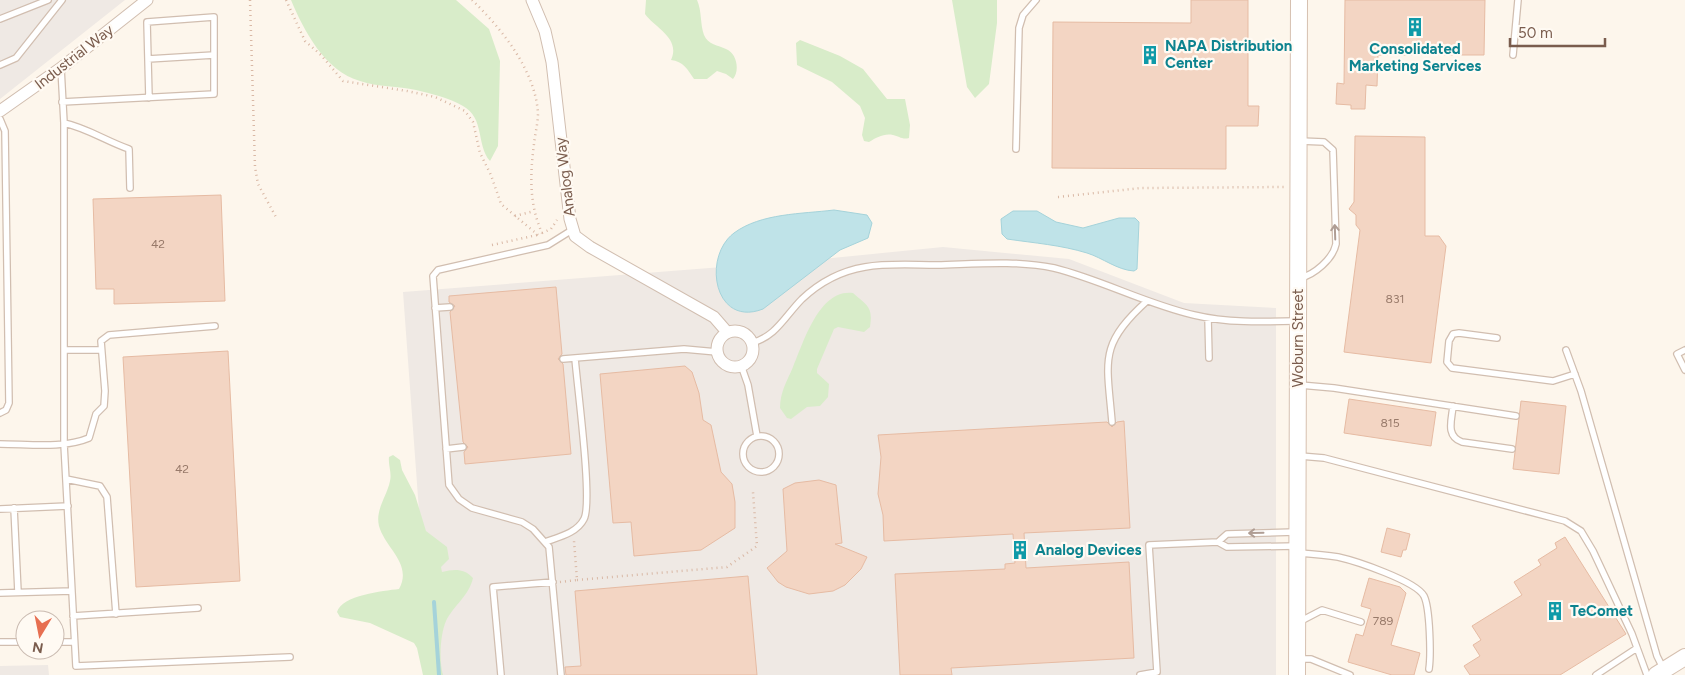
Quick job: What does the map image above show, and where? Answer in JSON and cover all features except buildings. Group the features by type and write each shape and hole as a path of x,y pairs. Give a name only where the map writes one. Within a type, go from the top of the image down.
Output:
{"street":[{"name":"Industrial Way","path":"0,111 61,68 147,0"},
{"name":"Analog Way","path":"532,0 545,31 552,62 572,230 580,241 600,254 714,317 727,332 741,332 751,343"},
{"name":"Woburn Street","path":"1297,675 1299,0"},
{"path":"727,332 720,340 717,352 725,363 733,366 741,365 750,358 753,350 751,343"},
{"path":"1660,672 1685,657"}],"lane":[{"path":"0,19 48,0"},
{"path":"0,65 16,58 62,0"},
{"path":"1016,149 1019,28 1023,15 1036,0"},
{"path":"1513,54 1518,0"},
{"path":"62,102 149,98 214,94 214,17 147,22 149,98"},
{"path":"148,59 214,56"},
{"path":"61,68 64,122 64,444 76,666 290,657"},
{"path":"0,119 5,131 3,237 9,403 6,410 0,413"},
{"path":"64,122 81,126 111,143 129,149 130,188"},
{"path":"1298,141 1324,142 1333,150 1336,244 1333,251 1315,272 1298,279"},
{"path":"561,675 551,554 545,542 533,529 522,522 472,508 458,499 449,485 434,276 438,270 548,244 572,230"},
{"path":"751,343 770,336 801,300 821,284 851,270 876,266 1009,264 1040,266 1083,277 1147,302 1208,318 1246,322 1298,321"},
{"path":"1112,422 1108,369 1111,347 1125,322 1147,302"},
{"path":"436,308 450,307"},
{"path":"1208,318 1209,358"},
{"path":"0,444 64,444 79,442 89,438 96,414 104,406 105,391 100,350 101,341 109,335 215,326"},
{"path":"1497,338 1459,332 1453,334 1448,341 1447,362 1452,368 1553,381 1575,374"},
{"path":"563,359 684,349 717,352"},
{"path":"64,350 100,350"},
{"path":"1566,350 1575,374 1635,573 1660,672"},
{"path":"1685,350 1677,354 1685,370"},
{"path":"545,542 570,532 584,519 586,511 586,487 575,358"},
{"path":"741,365 748,386 757,436"},
{"path":"1298,385 1334,388 1516,416"},
{"path":"1453,406 1450,430 1455,439 1462,442 1512,449"},
{"path":"757,436 770,438 780,453 776,466 763,472 748,468 742,457 747,440 757,436"},
{"path":"446,449 463,447"},
{"path":"1298,456 1324,458 1565,521 1577,527 1593,551 1637,648 1647,675"},
{"path":"66,479 100,486 107,497 116,614"},
{"path":"0,509 68,506"},
{"path":"14,508 18,592"},
{"path":"1218,542 1227,534 1297,543 1406,581 1418,589 1426,601 1430,656 1429,669"},
{"path":"1140,675 1156,672 1149,545 1218,542 1227,547 1297,543"},
{"path":"501,675 493,587 553,582"},
{"path":"0,593 72,591"},
{"path":"73,616 198,608"},
{"path":"1297,624 1322,610 1361,622"},
{"path":"0,642 15,642"},
{"path":"65,642 74,642"},
{"path":"1596,675 1637,648"},
{"path":"1297,658 1310,659 1350,675"}],"path":[{"path":"250,0 255,167 258,184 277,219"},
{"path":"286,0 305,42 321,56 343,81 435,97 465,111 473,122 480,153 491,175 501,204 538,235"},
{"path":"472,0 491,18 529,76 538,114 530,190 534,211 542,233"},
{"path":"1058,197 1141,188 1298,187"},
{"path":"514,216 534,211"},
{"path":"492,246 538,235 551,229 557,219"},
{"path":"553,582 728,567 757,546 753,492"},
{"path":"570,532 574,541 577,580"}],"shaded area":[{"path":"0,0 125,0 0,99"},
{"path":"943,247 1069,259 1184,303 1276,308 1276,675 431,675 403,292 812,260"},
{"path":"48,665 49,675 0,675 0,666"}],"green space":[{"path":"291,0 456,0 489,29 500,61 498,146 490,161 483,147 478,124 470,111 447,98 409,89 367,83 348,76 326,59 317,48 309,37"},
{"path":"646,0 697,0 704,35 711,43 730,51 735,58 737,67 733,79 717,71 707,79 694,79 682,64 671,60 673,46 666,34 645,14"},
{"path":"952,0 997,0 997,23 989,84 975,98 967,87"},
{"path":"800,40 840,56 863,69 887,99 905,99 910,125 909,138 904,139 893,135 886,135 869,142 864,141 862,135 865,118 860,106 832,82 797,65 796,43"},
{"path":"853,293 870,311 870,327 864,332 838,327 834,329 817,369 817,373 829,384 828,397 820,406 807,407 791,419 787,418 780,408 780,402 807,332 822,308 831,299 841,294"},
{"path":"393,455 400,460 402,470 415,495 426,531 447,547 449,559 441,567 442,572 459,570 466,572 473,578 465,595 449,615 442,633 441,663 443,675 423,675 417,648 414,643 370,623 340,617 337,612 340,606 355,598 399,589 403,572 396,556 382,534 378,520 380,509 389,487 391,475 389,457"}],"water":[{"path":"834,210 867,215 872,223 868,238 840,250 763,309 746,312 733,309 724,300 718,287 716,273 718,258 724,244 734,233 745,226 782,215"},
{"path":"1013,211 1037,211 1056,222 1083,228 1119,218 1135,218 1139,222 1137,269 1134,271 1128,270 1077,250 1007,239 1002,234 1001,219"}],"waterway":[{"path":"434,602 439,675"}],"place":[{"name":"Consolidated Marketing Services","path":"1415,27"},
{"name":"NAPA Distribution Center","path":"1150,55"},
{"name":"Analog Devices","path":"1020,550"},
{"name":"TeComet","path":"1555,611"}]}
